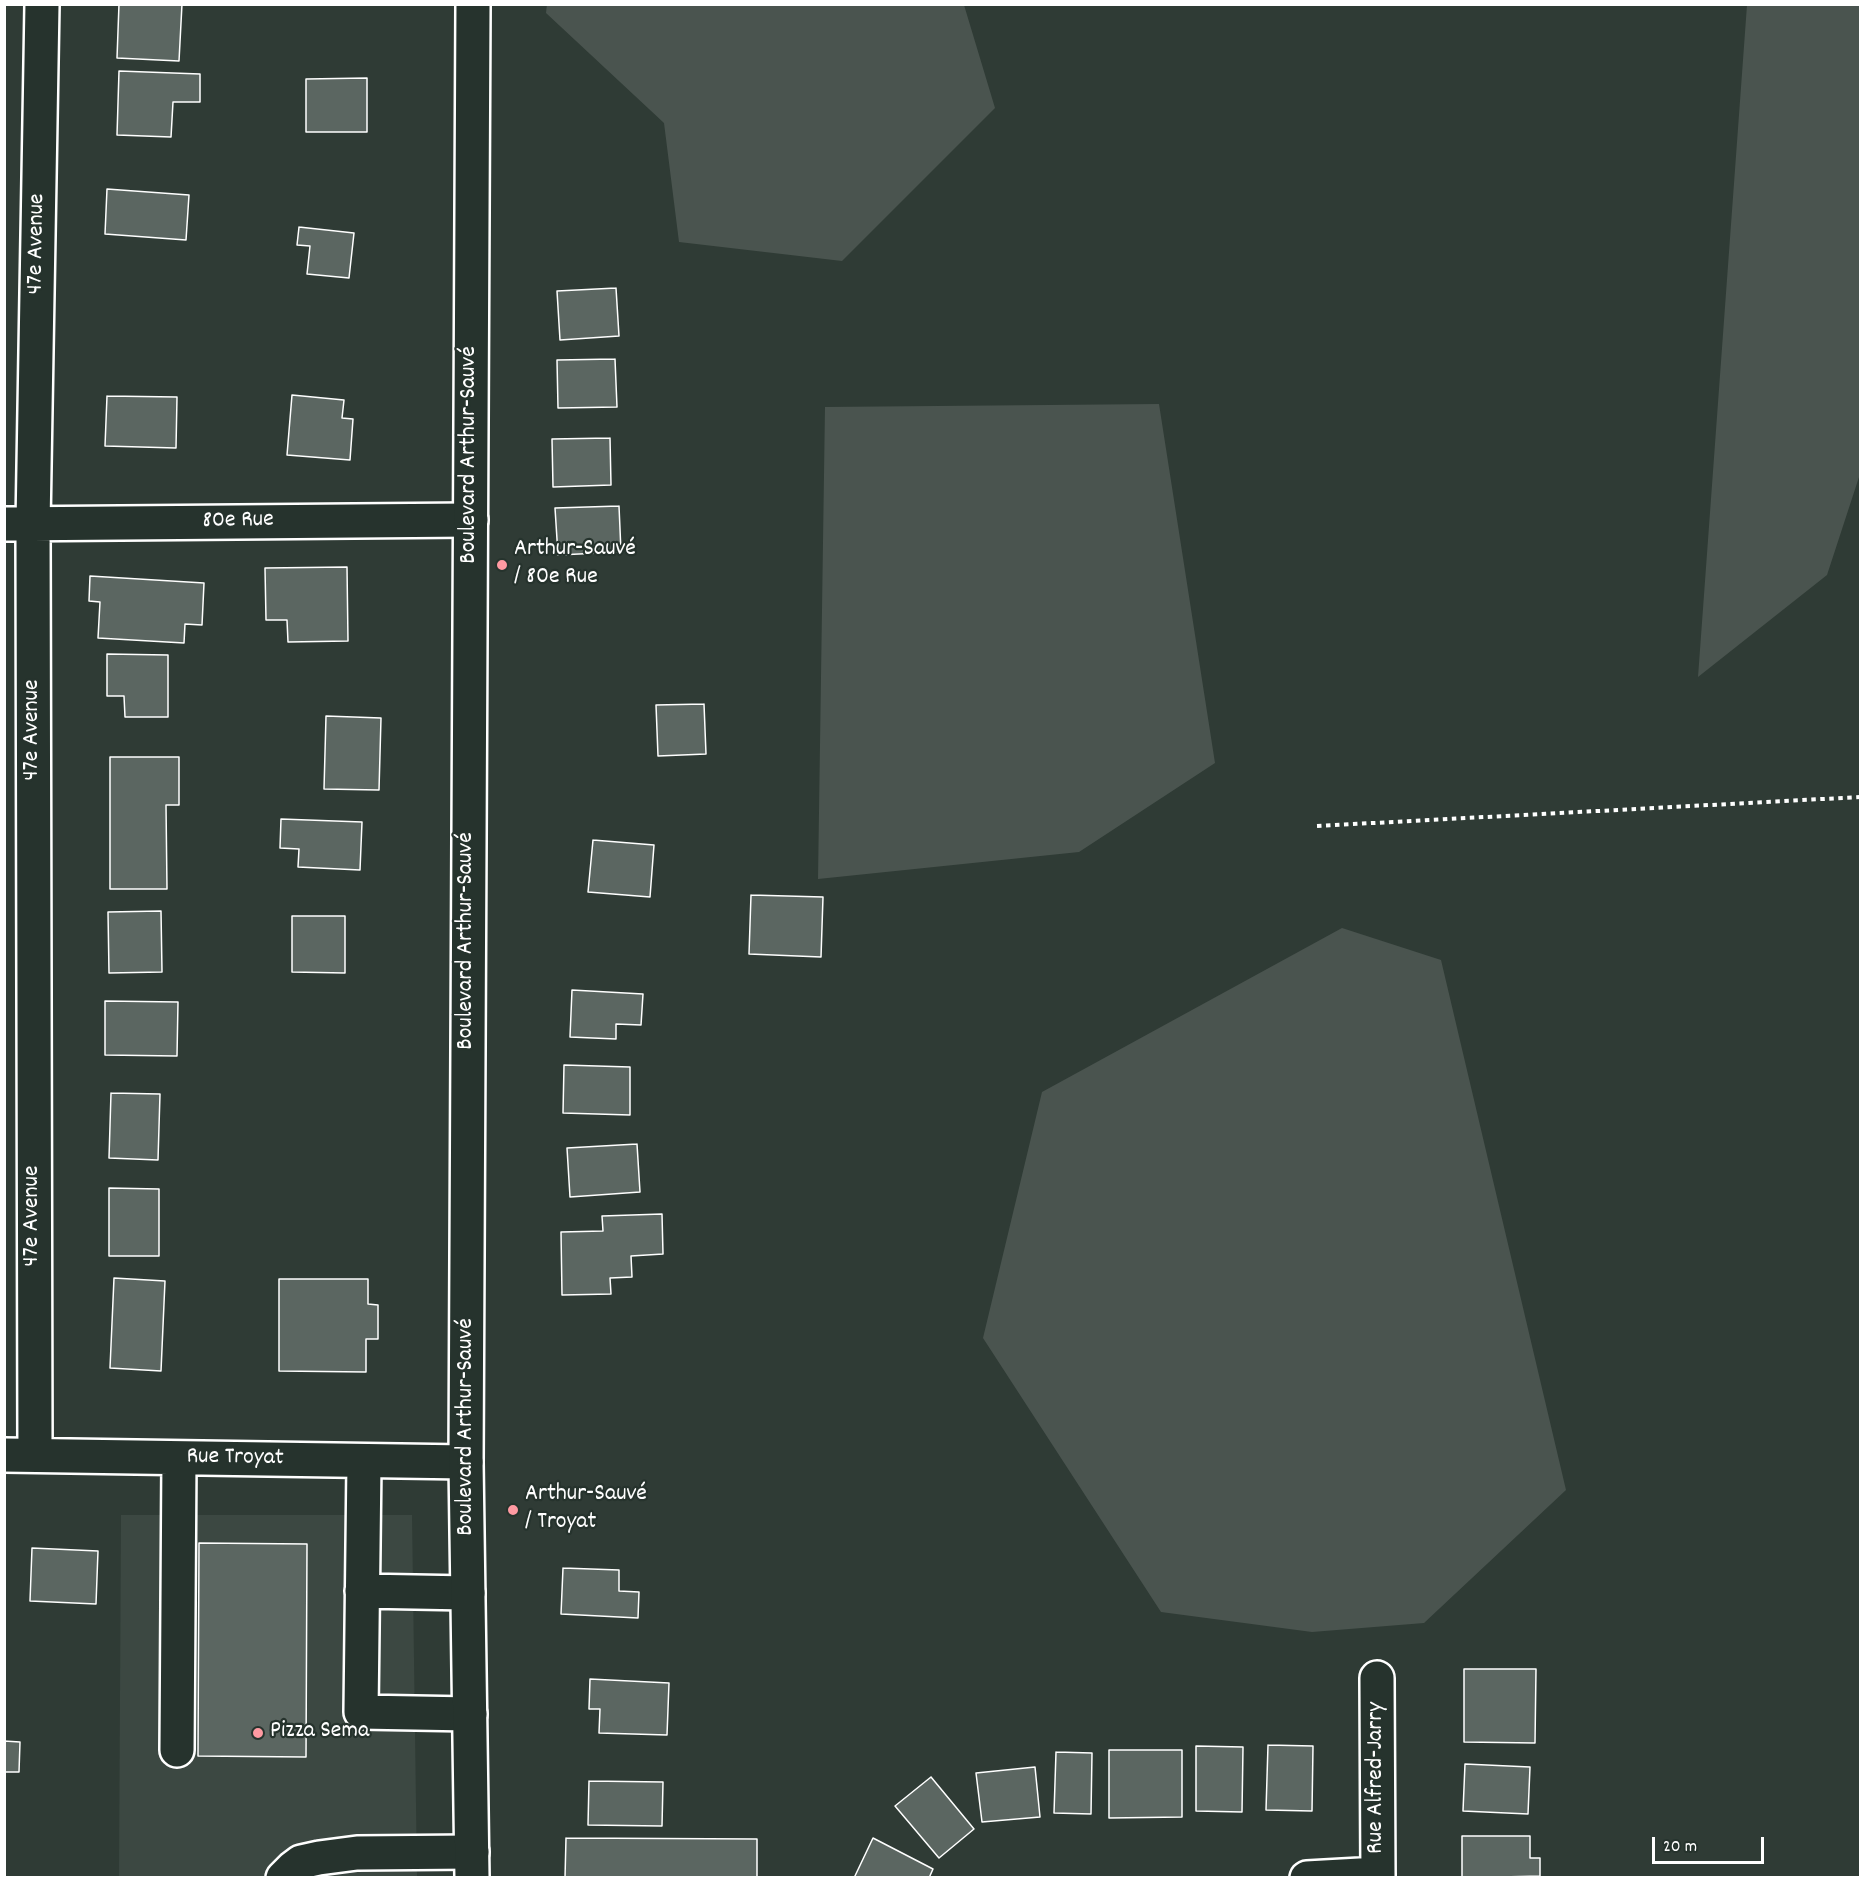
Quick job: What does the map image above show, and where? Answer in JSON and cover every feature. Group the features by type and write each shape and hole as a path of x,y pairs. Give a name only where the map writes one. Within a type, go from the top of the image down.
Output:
{"street":[{"name":"47e Avenue","path":"20,1455 19,524 42,4"},
{"name":"Boulevard Arthur-Sauvé","path":"472,1865 466,1462 473,4"},
{"name":"80e Rue","path":"19,524 471,520"},
{"name":"Rue Troyat","path":"20,1455 466,1462"},
{"path":"177,1750 178,1458"},
{"path":"364,1462 361,1713 470,1714"},
{"path":"362,1591 468,1593"},
{"name":"Rue Alfred-Jarry","path":"1377,1678 1378,1876"},
{"path":"283,1878 302,1862 357,1853 472,1865"},
{"path":"1307,1878 1378,1876"}],"path":[{"path":"1317,826 1860,797"}],"shaded area":[{"path":"547,4 964,5 995,108 842,261 679,242 664,123 546,13"},
{"path":"1747,5 1860,5 1860,474 1827,575 1698,677"},
{"path":"1159,404 1215,763 1079,852 818,879 825,407"},
{"path":"1342,928 1441,960 1566,1490 1424,1623 1312,1632 1161,1612 983,1338 1042,1092"},
{"path":"121,1515 412,1515 417,1877 119,1878"}],"building":[{"path":"119,4 182,4 179,61 117,58"},
{"path":"119,71 200,74 200,102 173,102 171,137 117,135"},
{"path":"367,78 367,132 306,132 306,79"},
{"path":"107,189 189,195 186,240 105,234"},
{"path":"299,227 354,233 349,278 307,274 310,246 297,245"},
{"path":"616,288 619,336 560,340 557,291"},
{"path":"615,359 617,407 558,408 557,360"},
{"path":"292,395 344,400 342,418 353,419 350,460 287,455"},
{"path":"107,396 177,397 176,448 105,446"},
{"path":"610,438 611,485 553,487 552,439"},
{"path":"619,506 621,552 558,555 555,508"},
{"path":"347,567 348,641 288,642 287,620 266,620 265,568"},
{"path":"90,576 204,583 202,625 185,624 184,643 98,638 100,602 89,601"},
{"path":"107,654 168,655 168,717 125,717 124,696 107,696"},
{"path":"704,704 706,754 658,756 656,705"},
{"path":"326,716 381,718 379,790 324,789"},
{"path":"110,757 179,757 179,805 166,805 167,889 110,889"},
{"path":"281,819 362,822 360,870 298,867 299,849 280,848"},
{"path":"593,840 654,845 650,897 588,892"},
{"path":"751,895 823,897 821,957 749,954"},
{"path":"161,911 162,972 109,973 108,912"},
{"path":"292,916 345,916 345,973 292,972"},
{"path":"572,990 643,994 641,1025 616,1024 616,1039 570,1037"},
{"path":"105,1001 178,1002 177,1056 105,1055"},
{"path":"564,1065 630,1067 630,1115 563,1113"},
{"path":"111,1093 160,1094 158,1160 109,1158"},
{"path":"637,1144 640,1192 570,1197 567,1148"},
{"path":"109,1188 159,1189 159,1256 109,1256"},
{"path":"662,1214 663,1254 631,1256 632,1277 610,1278 611,1294 562,1295 561,1232 603,1231 602,1216"},
{"path":"114,1278 165,1281 161,1371 110,1368"},
{"path":"279,1279 368,1279 368,1304 378,1305 378,1339 366,1339 366,1372 279,1371"},
{"path":"199,1543 307,1544 306,1757 198,1756"},
{"path":"32,1548 98,1551 96,1604 30,1601"},
{"path":"563,1568 619,1570 619,1591 639,1592 638,1618 561,1614"},
{"path":"1464,1669 1536,1669 1535,1743 1464,1742"},
{"path":"590,1679 669,1683 667,1735 599,1733 600,1709 589,1709"},
{"path":"4,1741 20,1742 19,1772 4,1772"},
{"path":"1268,1745 1313,1746 1312,1811 1266,1810"},
{"path":"1196,1746 1243,1747 1242,1812 1196,1811"},
{"path":"1109,1750 1182,1750 1182,1817 1109,1818"},
{"path":"1056,1752 1092,1753 1091,1814 1054,1813"},
{"path":"1465,1764 1530,1767 1528,1814 1463,1811"},
{"path":"1035,1767 1040,1817 982,1822 976,1773"},
{"path":"931,1777 974,1829 939,1858 895,1806"},
{"path":"589,1781 663,1782 662,1826 588,1825"},
{"path":"1462,1836 1530,1836 1530,1858 1540,1858 1540,1876 1462,1878"},
{"path":"566,1838 757,1839 757,1878 565,1878"},
{"path":"873,1838 933,1869 929,1878 854,1878"}],"place":[{"name":"Arthur-Sauvé / 80e Rue","path":"502,565"},
{"name":"Arthur-Sauvé / Troyat","path":"513,1510"},
{"name":"Pizza Sema","path":"258,1733"}]}
